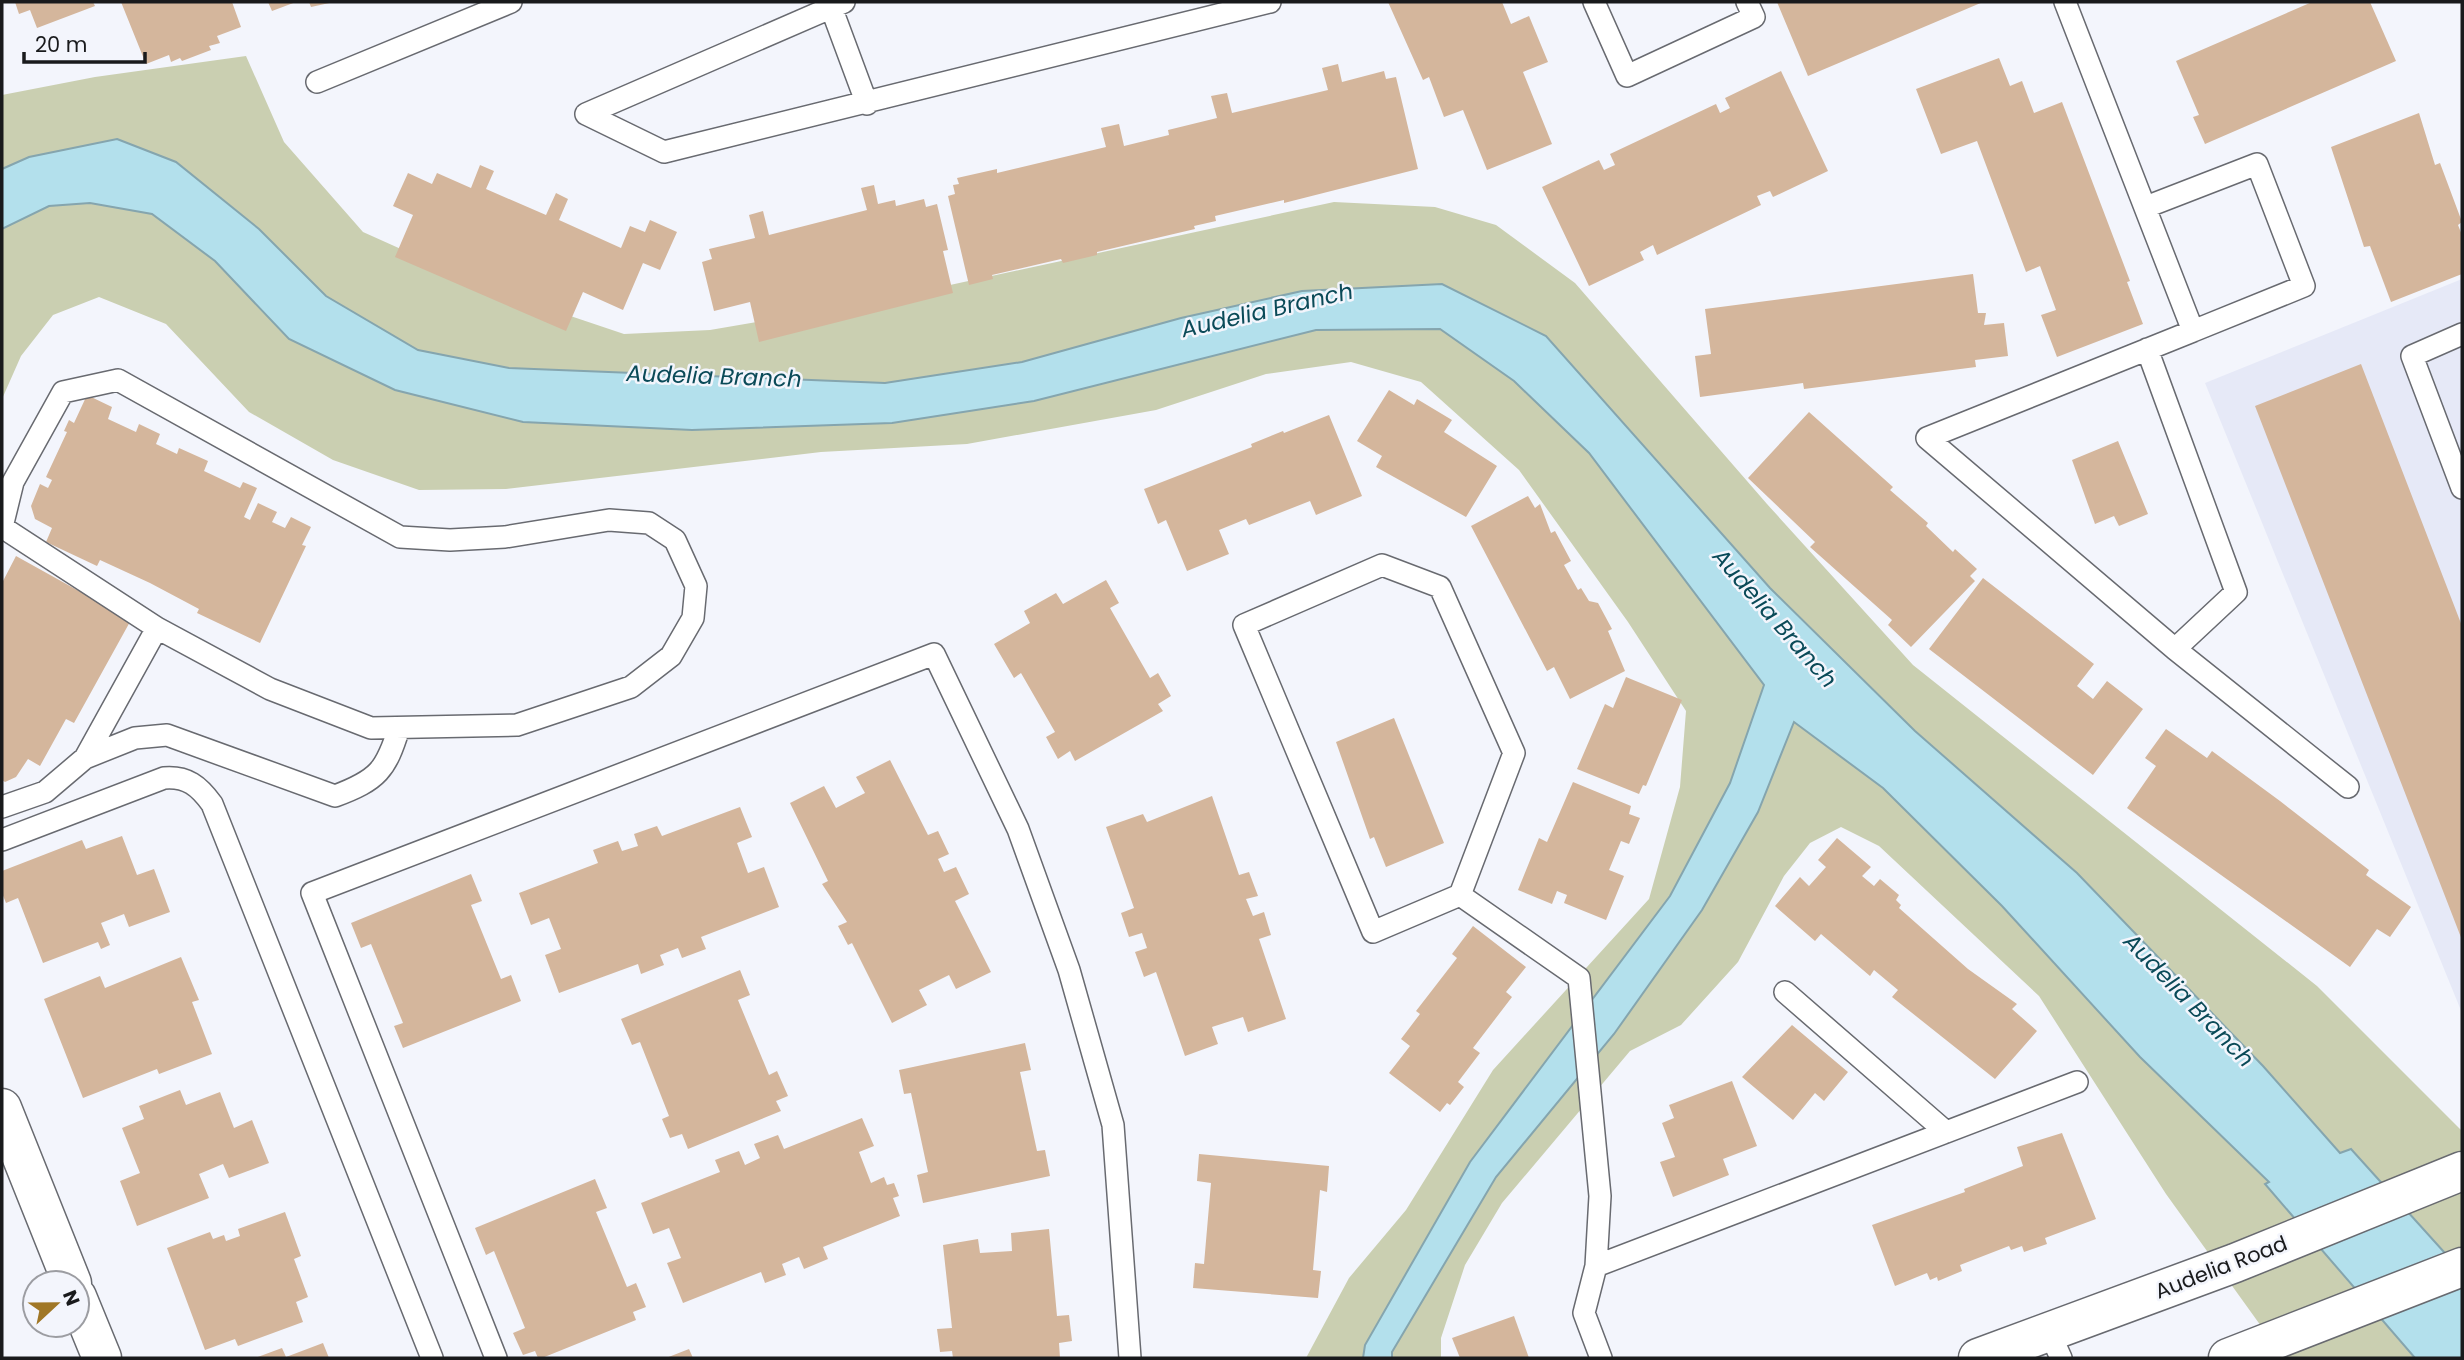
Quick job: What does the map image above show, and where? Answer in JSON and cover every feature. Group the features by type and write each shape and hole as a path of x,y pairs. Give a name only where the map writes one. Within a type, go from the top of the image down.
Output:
{"main road":[{"path":"2,1108 66,1269"},
{"name":"Audelia Road","path":"1978,1358 2055,1344 2235,1263 2452,1175"},
{"path":"2228,1358 2462,1267"},
{"path":"91,1331 102,1358"}],"lane":[{"path":"1594,2 1627,76 1754,17 1747,2"},
{"path":"2066,2 2193,331"},
{"path":"867,104 838,4 586,114 664,152 867,104 1257,3"},
{"path":"317,82 500,4"},
{"path":"2146,208 2257,164 2304,285 1927,438 2175,649 2348,788"},
{"path":"2462,334 2412,356 2462,488"},
{"path":"2147,349 2236,593 2175,649"},
{"path":"118,380 400,537 450,540 505,537 608,520 649,523 676,540 696,586 692,618 671,656 631,687 517,725 372,729 270,689 158,628 2,527 13,482 63,392 118,380"},
{"path":"1382,565 1440,587 1514,752 1460,895 1373,932 1244,625 1382,565"},
{"path":"85,758 158,628"},
{"path":"496,1358 312,893 934,654 1018,829 1069,970 1113,1125 1129,1358"},
{"path":"2,807 45,792 85,758 135,738 167,735 335,796 376,776 389,762 399,728"},
{"path":"2,840 164,778 185,778 206,795 218,817 432,1358"},
{"path":"1460,895 1579,978 1600,1196 1596,1266 1584,1312 1601,1358"},
{"path":"1785,992 1946,1132"},
{"path":"1596,1266 2077,1082"}],"shaded area":[{"path":"2462,279 2462,1013 2205,383"}],"green space":[{"path":"246,56 284,142 363,232 490,289 624,334 710,330 867,303 1334,202 1435,207 1496,225 1575,283 1767,504 1913,665 2317,986 2462,1131 2462,1358 2284,1358 2166,1194 2039,996 1879,846 1841,827 1810,843 1784,876 1738,962 1681,1025 1630,1051 1502,1203 1465,1265 1441,1338 1441,1358 1306,1358 1349,1278 1406,1210 1493,1070 1649,899 1680,787 1686,711 1628,622 1519,470 1421,382 1351,362 1266,374 1156,410 967,444 821,452 506,489 419,490 333,460 249,412 166,324 99,297 53,315 21,356 2,399 2,95 95,77"}],"water":[{"name":"Audelia Branch","path":"117,139 176,162 259,229 326,296 418,350 509,368 885,383 1022,362 1181,318 1302,291 1442,284 1546,336 1770,588 1915,731 2077,873 2263,1066 2340,1153 2351,1149 2462,1272 2462,1358 2415,1358 2265,1184 2269,1182 2140,1057 2002,906 1883,788 1794,722 1758,812 1702,910 1614,1034 1496,1177 1392,1352 1392,1358 1363,1358 1365,1345 1470,1162 1670,896 1730,783 1764,685 1589,453 1514,381 1440,329 1316,330 1034,401 892,423 692,430 523,422 395,390 289,339 215,261 152,214 90,203 49,206 2,229 2,169 29,157"}],"building":[{"path":"15,2 93,2 95,6 37,28 30,10 19,14"},
{"path":"121,2 232,2 241,27 217,36 220,43 209,46 211,50 182,61 180,58 171,62 169,55 146,64"},
{"path":"268,2 296,2 272,11"},
{"path":"309,2 334,2 311,7"},
{"path":"1388,2 1502,2 1511,24 1529,16 1548,62 1523,72 1552,144 1487,170 1463,110 1444,117 1429,77 1423,80"},
{"path":"1777,2 1983,2 1808,76"},
{"path":"2312,2 2370,2 2396,61 2205,144 2193,117 2199,115 2176,61"},
{"path":"1999,58 2010,86 2022,81 2034,113 2062,102 2130,281 2127,282 2143,324 2057,357 2041,315 2056,310 2040,266 2026,272 1977,141 1941,154 1916,89"},
{"path":"1338,64 1342,82 1384,71 1386,79 1396,77 1418,169 1284,203 1284,200 1215,216 1216,221 1194,226 1195,229 1097,252 1097,255 1063,263 1061,259 992,275 993,279 969,285 948,196 955,194 953,185 959,184 957,178 997,169 997,173 1106,147 1101,128 1119,124 1124,146 1169,135 1168,130 1217,118 1211,96 1227,93 1232,113 1328,90 1322,68"},
{"path":"1781,71 1828,171 1773,197 1770,191 1757,196 1761,205 1657,255 1653,245 1640,252 1644,260 1589,286 1542,187 1599,160 1604,170 1615,165 1610,154 1716,104 1720,113 1730,108 1725,98"},
{"path":"2419,113 2435,165 2440,163 2462,222 2458,225 2462,235 2462,274 2391,302 2370,246 2364,247 2331,147"},
{"path":"480,165 494,171 486,189 546,215 556,193 568,199 559,220 621,248 630,226 645,232 650,220 677,232 660,270 643,263 623,310 583,292 566,331 395,257 413,215 393,206 408,173 432,184 437,173 471,188"},
{"path":"874,185 878,204 895,200 896,206 924,199 926,207 937,204 948,250 943,251 953,293 759,342 750,302 714,311 702,262 712,259 709,249 755,238 749,215 763,211 769,235 867,210 861,188"},
{"path":"1973,274 1978,313 1986,313 1984,325 2004,323 2008,356 1975,360 1976,367 1804,389 1803,383 1700,397 1695,356 1711,354 1705,309"},
{"path":"2361,364 2462,626 2462,940 2255,406"},
{"path":"1389,390 1414,405 1417,399 1452,420 1444,432 1497,466 1466,517 1376,467 1382,456 1357,441"},
{"path":"87,395 112,407 108,419 136,432 139,424 160,434 156,444 177,454 179,448 208,461 204,471 240,488 243,482 257,488 244,517 250,520 258,503 277,512 272,522 285,528 291,517 311,527 302,545 306,546 260,643 197,613 199,609 150,583 100,560 97,566 46,542 52,528 35,519 31,506 40,484 48,488 52,480 46,477 67,432 64,431 69,420 74,423"},
{"path":"1809,412 1893,487 1890,490 1928,523 1926,526 1953,552 1955,549 1977,569 1970,576 1975,581 1911,647 1888,625 1892,620 1810,547 1815,542 1748,478"},
{"path":"1329,415 1362,496 1316,515 1310,501 1249,525 1246,519 1219,530 1229,554 1187,571 1166,520 1158,524 1144,489 1252,447 1251,444 1283,431 1284,433"},
{"path":"2118,441 2148,514 2119,526 2114,516 2095,524 2072,460"},
{"path":"1528,496 1535,508 1540,504 1551,533 1555,531 1571,561 1564,565 1578,590 1581,588 1589,601 1598,603 1612,629 1608,631 1625,671 1570,699 1554,667 1547,671 1471,526"},
{"path":"16,556 131,620 74,723 66,719 40,766 28,759 16,777 5,782 2,780 2,583"},
{"path":"1983,578 2094,664 2077,686 2093,699 2107,681 2143,709 2093,775 1929,649"},
{"path":"1106,580 1119,603 1110,608 1150,678 1158,673 1171,696 1158,704 1163,711 1075,761 1070,751 1058,759 1046,737 1055,732 1021,673 1014,678 994,644 1030,623 1024,611 1056,593 1063,604"},
{"path":"1626,677 1682,700 1646,786 1643,785 1639,794 1577,769 1605,704 1613,708"},
{"path":"1394,718 1444,843 1386,867 1374,837 1370,839 1336,742"},
{"path":"2166,729 2207,758 2212,751 2369,870 2366,875 2411,907 2390,937 2377,929 2350,967 2127,808 2156,766 2145,758"},
{"path":"890,760 928,835 938,831 949,854 938,859 944,872 956,867 969,894 955,901 991,972 956,989 949,975 919,990 927,1005 892,1023 852,943 848,945 838,926 847,922 822,884 828,881 790,803 824,786 836,808 865,793 856,777"},
{"path":"1573,782 1631,806 1629,814 1640,818 1629,844 1621,841 1609,870 1624,876 1606,920 1564,903 1567,895 1557,891 1552,904 1518,890 1539,838 1547,842"},
{"path":"1212,796 1239,875 1249,872 1258,896 1246,899 1253,916 1264,912 1271,935 1259,939 1286,1019 1248,1032 1243,1017 1212,1027 1218,1044 1185,1056 1156,972 1144,977 1135,952 1147,948 1142,933 1129,937 1121,913 1134,908 1106,827 1143,814 1147,822"},
{"path":"740,807 752,837 737,843 748,873 764,867 779,907 701,937 706,949 682,958 678,948 660,955 664,965 641,974 638,964 559,993 545,955 561,949 549,918 531,925 519,893 598,863 593,850 618,841 622,851 638,846 634,834 657,826 662,836"},
{"path":"122,836 137,875 154,869 170,912 129,927 124,914 101,923 110,945 101,949 98,942 43,963 18,898 6,903 2,893 2,871 82,840 86,849"},
{"path":"1837,838 1871,867 1862,876 1874,886 1880,879 1899,895 1896,900 1901,905 1899,908 1968,969 2017,1004 2012,1009 2037,1031 1995,1079 1892,997 1898,990 1874,970 1870,976 1821,934 1815,941 1775,906 1800,877 1809,886 1826,867 1818,860"},
{"path":"471,874 482,901 471,905 501,979 511,975 521,1001 403,1048 394,1026 403,1023 371,944 361,948 351,923"},
{"path":"1473,926 1526,967 1506,992 1512,997 1473,1048 1480,1053 1458,1082 1464,1087 1450,1105 1447,1103 1440,1112 1389,1073 1410,1046 1401,1039 1420,1014 1416,1011 1457,958 1452,954"},
{"path":"181,957 199,1000 192,1002 212,1054 159,1074 157,1069 83,1098 44,999 100,976 105,988"},
{"path":"740,970 750,995 738,1000 769,1075 777,1071 788,1096 776,1101 781,1111 688,1149 682,1134 670,1138 662,1119 669,1116 640,1042 632,1045 621,1019"},
{"path":"1792,1025 1848,1072 1824,1101 1815,1093 1793,1120 1742,1077"},
{"path":"1025,1043 1031,1070 1020,1072 1037,1151 1045,1150 1050,1176 923,1203 917,1175 928,1172 911,1093 904,1094 899,1070"},
{"path":"1732,1081 1757,1146 1723,1159 1729,1175 1673,1197 1660,1162 1675,1157 1662,1123 1674,1118 1669,1105"},
{"path":"180,1090 186,1105 220,1092 234,1128 252,1120 269,1163 229,1178 223,1164 199,1174 209,1198 137,1226 120,1181 140,1173 122,1128 144,1119 139,1106"},
{"path":"862,1118 874,1146 859,1152 871,1183 884,1177 887,1185 894,1183 899,1196 893,1198 900,1216 823,1247 828,1259 804,1269 799,1257 782,1264 786,1275 765,1283 761,1272 683,1303 667,1263 681,1258 669,1228 653,1234 641,1203 720,1172 715,1160 739,1151 745,1165 760,1158 754,1144 778,1135 784,1149"},
{"path":"2062,1133 2096,1219 2045,1238 2047,1244 2024,1252 2022,1246 2011,1250 2009,1246 1960,1265 1962,1271 1938,1281 1937,1277 1930,1280 1927,1273 1895,1286 1872,1225 1965,1192 1964,1189 2023,1166 2017,1147"},
{"path":"1199,1154 1329,1166 1327,1192 1320,1190 1313,1270 1321,1271 1318,1298 1193,1288 1195,1263 1204,1264 1211,1183 1197,1181"},
{"path":"595,1179 607,1208 596,1212 627,1287 636,1283 646,1307 633,1312 636,1320 542,1358 538,1358 535,1351 523,1355 513,1333 525,1328 494,1251 486,1255 475,1228"},
{"path":"285,1212 301,1256 294,1259 308,1297 296,1302 303,1322 238,1346 235,1339 205,1350 167,1248 210,1232 213,1239 224,1235 226,1241 240,1236 238,1229"},
{"path":"1049,1229 1057,1316 1069,1315 1072,1341 1059,1343 1060,1358 953,1358 952,1351 940,1352 937,1329 952,1328 943,1245 978,1239 980,1253 1012,1251 1011,1233"},
{"path":"1514,1316 1529,1358 1460,1358 1452,1338"},
{"path":"323,1343 329,1358 255,1358 282,1348 286,1357"},
{"path":"689,1349 693,1358 666,1358"}]}
